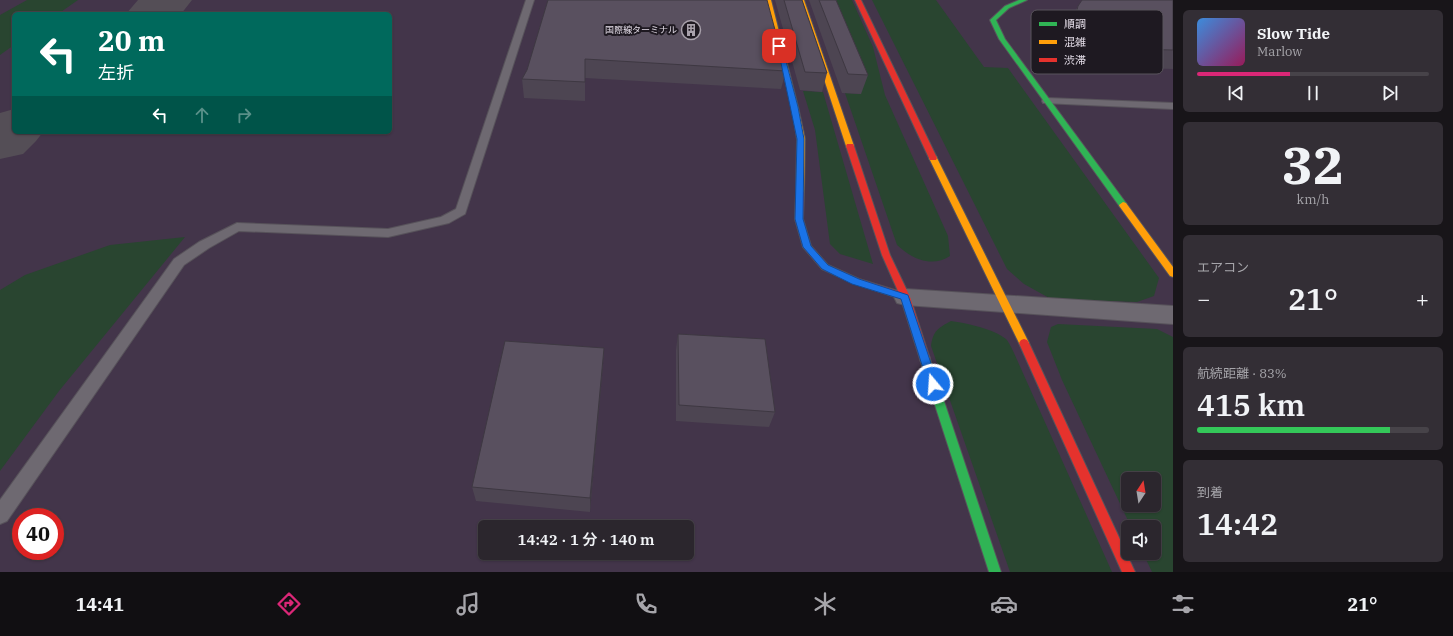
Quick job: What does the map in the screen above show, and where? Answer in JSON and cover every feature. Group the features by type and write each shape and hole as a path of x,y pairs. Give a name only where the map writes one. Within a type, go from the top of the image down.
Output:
{"street":[{"path":"768,0 795,107 801,139 799,219 807,247 825,267 856,281 905,297 1173,315"},
{"path":"801,0 886,255 905,297 995,572"},
{"path":"858,0 906,103 1006,304 1129,572"},
{"path":"1024,0 1007,7 993,20 1002,39 1173,274"}],"lane":[{"path":"0,515 179,262 204,245 237,227 388,233 445,220 461,211 530,0"},
{"path":"1047,101 1173,106"}],"shaded area":[{"path":"0,0 1173,0 1173,572 0,572"}],"green space":[{"path":"27,0 78,0 61,12 12,12 12,46 0,55 0,15"},
{"path":"824,0 852,0 873,47 885,95 948,236 950,256 943,260 922,260 909,254 897,245 845,93 861,94"},
{"path":"872,0 936,0 984,67 1008,68 1159,278 1154,296 1137,302 1051,299 1024,284 1007,269"},
{"path":"803,91 823,92 873,264 840,254 830,244 815,130"},
{"path":"185,237 59,391 0,471 0,290 25,275 110,245"},
{"path":"951,321 987,329 1001,335 1008,342 1112,572 1010,572 931,346 933,337 937,330"},
{"path":"1058,324 1157,329 1173,337 1173,572 1152,572 1146,560 1161,560 1161,520 1128,520 1124,512 1161,512 1161,472 1121,472 1121,506 1062,380 1047,342 1051,327"}],"building":[{"path":"548,0 767,0 786,71 585,59 585,82 522,79 527,70"},
{"path":"784,0 802,0 827,73 805,72"},
{"path":"819,0 836,0 868,75 848,74"},
{"path":"1082,0 1173,0 1173,50 1163,50 1163,10 1077,10"},
{"path":"678,334 765,339 775,412 679,405"},
{"path":"505,341 604,348 590,498 472,487"}],"taxiway":[{"path":"153,12 168,0"},
{"path":"0,140 12,130"}],"traffic: fast":[{"path":"1024,0 1007,7 993,20 1002,39 1123,205"},
{"path":"925,359 995,572"}],"traffic: slow":[{"path":"768,0 795,107 801,139 800,192"},
{"path":"801,0 850,146"},
{"path":"933,158 1024,343"},
{"path":"1123,205 1173,274"}],"traffic: jam":[{"path":"858,0 933,158"},
{"path":"850,146 886,255 905,297 925,359"},
{"path":"800,192 799,219 807,247 825,267 856,281 905,297"},
{"path":"1024,343 1129,572"}],"place":[{"name":"国際線ターミナル","path":"691,30"}],"route":[{"path":"779,46 795,107 801,139 799,219 807,247 825,267 856,281 905,297 933,384"}]}
